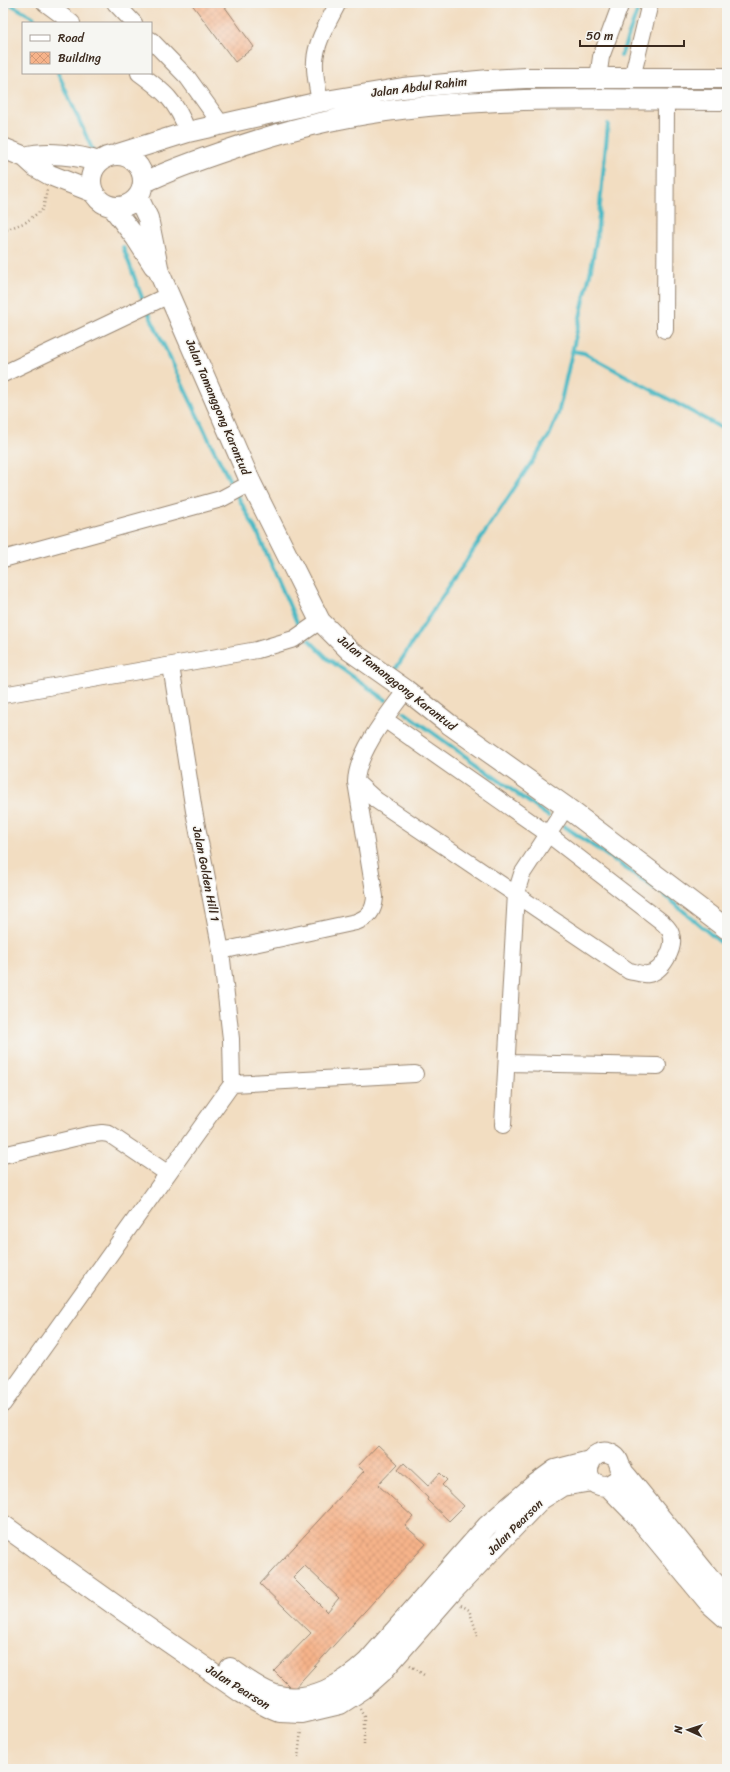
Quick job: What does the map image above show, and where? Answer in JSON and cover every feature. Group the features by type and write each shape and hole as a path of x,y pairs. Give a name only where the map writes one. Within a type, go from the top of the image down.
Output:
{"main road":[{"name":"Jalan Abdul Rahim","path":"118,154 188,132 221,124 320,102 404,88 489,80 727,78"},
{"name":"Jalan Abdul Rahim","path":"141,190 183,165 247,144 329,121 376,112 465,103 524,100 727,100"},
{"path":"3,148 26,156 43,154 87,158 98,162"},
{"path":"118,154 134,160 143,174 141,190 127,206 114,208 105,205 98,199 93,192 91,176 98,162 111,155 118,154"},
{"path":"26,156 36,167 50,175 93,192"},
{"name":"Jalan Tamanggong Karantud","path":"141,190 159,272 155,301 245,486 320,621 350,650 406,690 449,724 566,807 726,925"},
{"name":"Jalan Tamanggong Karantud","path":"114,208 159,272"},
{"path":"727,1596 708,1576 622,1470 617,1459 608,1454 598,1454 590,1461 588,1472 638,1517 710,1604 727,1619"},
{"name":"Jalan Pearson","path":"3,1512 247,1680 274,1694 290,1698 315,1694 344,1682 355,1674 487,1526 533,1486 555,1470 590,1461"},
{"path":"600,1484 618,1480 622,1470"},
{"name":"Jalan Pearson","path":"3,1525 242,1693 280,1712 302,1713 328,1708 352,1697 382,1672 446,1598 540,1500 562,1486 600,1484"}],"street":[{"path":"45,3 71,22"},
{"path":"115,3 133,22"},
{"path":"320,102 315,72 316,52 318,44 338,3"},
{"path":"598,78 601,57 621,3"},
{"path":"632,78 650,3"},
{"path":"152,41 188,78 221,124"},
{"path":"140,74 161,89 173,101 182,115 188,132"},
{"path":"665,330 666,100"},
{"path":"3,374 155,301"},
{"path":"3,559 221,499 245,486"},
{"path":"3,695 257,650 294,639 320,621"},
{"name":"Jalan Golden Hill 1","path":"171,666 194,811 221,951 230,1033 232,1084"},
{"path":"221,951 356,922 365,918 371,913 375,905 375,897 356,782 359,763 384,719 406,690"},
{"path":"356,782 376,800 516,893 629,971 648,974 656,971 667,957 671,946 672,936 669,929 548,834 384,719"},
{"path":"504,1125 516,893 522,874 566,807"},
{"path":"507,1063 658,1066"},
{"path":"3,1404 8,1386 168,1174 232,1084 415,1074"},
{"path":"3,1154 87,1134 102,1133 109,1134 168,1174"}],"path":[{"path":"3,231 26,222 43,209 50,175"},
{"path":"446,1598 469,1610 478,1636"},
{"path":"352,1697 364,1717 364,1747"},
{"path":"298,1758 302,1713"}],"building":[{"path":"191,3 222,3 254,47 235,62"},
{"path":"378,1445 398,1464 378,1485 413,1517 405,1526 426,1544 293,1690 274,1671 311,1633 260,1584 364,1471 358,1466","holes":["305,1566 339,1598 327,1612 293,1578"]},
{"path":"404,1463 428,1486 440,1473 447,1480 442,1485 464,1506 449,1521 427,1500 428,1498 398,1470"}],"waterway":[{"path":"8,3 33,17 36,22"},
{"path":"621,56 640,3"},
{"path":"58,74 93,151"},
{"path":"393,673 549,436 558,414 591,269 597,235 608,124"},
{"path":"123,247 144,303"},
{"path":"147,310 234,489"},
{"path":"573,351 584,353 727,431"},
{"path":"237,495 258,534 298,625"},
{"path":"309,640 328,659 386,700"},
{"path":"404,712 548,816"},
{"path":"564,826 662,893 727,948"}]}
